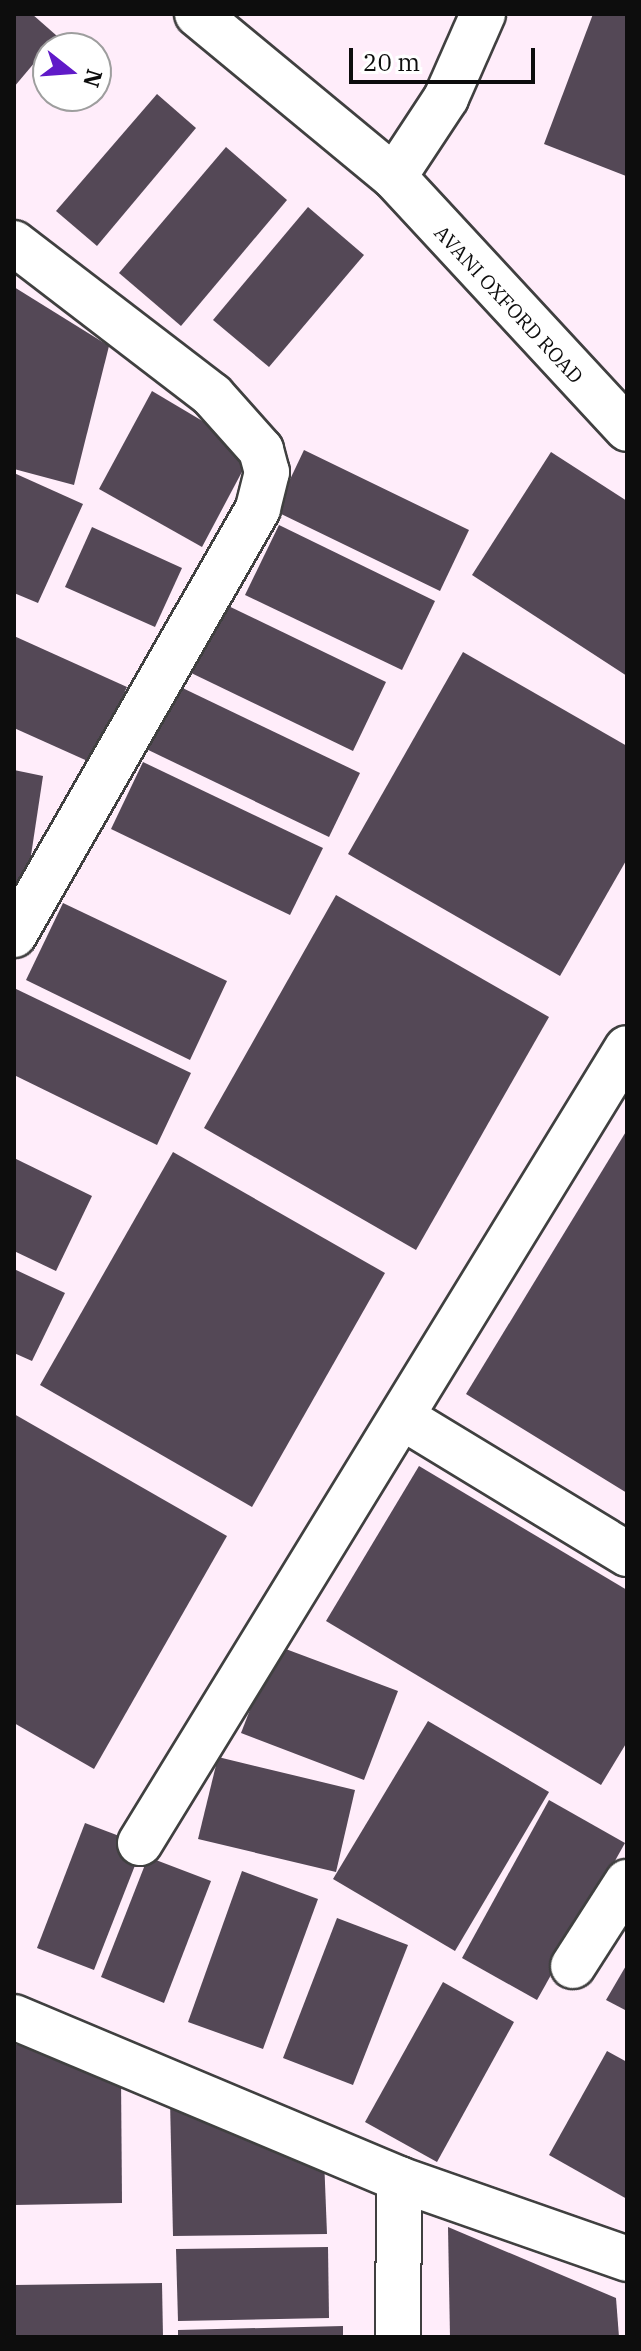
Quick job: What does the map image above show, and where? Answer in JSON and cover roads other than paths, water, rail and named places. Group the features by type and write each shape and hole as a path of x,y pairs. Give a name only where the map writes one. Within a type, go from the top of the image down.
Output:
{"street":[{"name":"AVANI OXFORD ROAD","path":"197,14 394,177 627,429"},
{"path":"394,177 446,98 483,14"},
{"path":"14,243 212,395 261,450 267,472 258,509 14,935"},
{"path":"140,1843 405,1419 627,1048"},
{"path":"405,1419 627,1554"},
{"path":"573,1966 627,1882"},
{"path":"14,2017 399,2179 627,2259"},
{"path":"398,2337 399,2179"}]}
